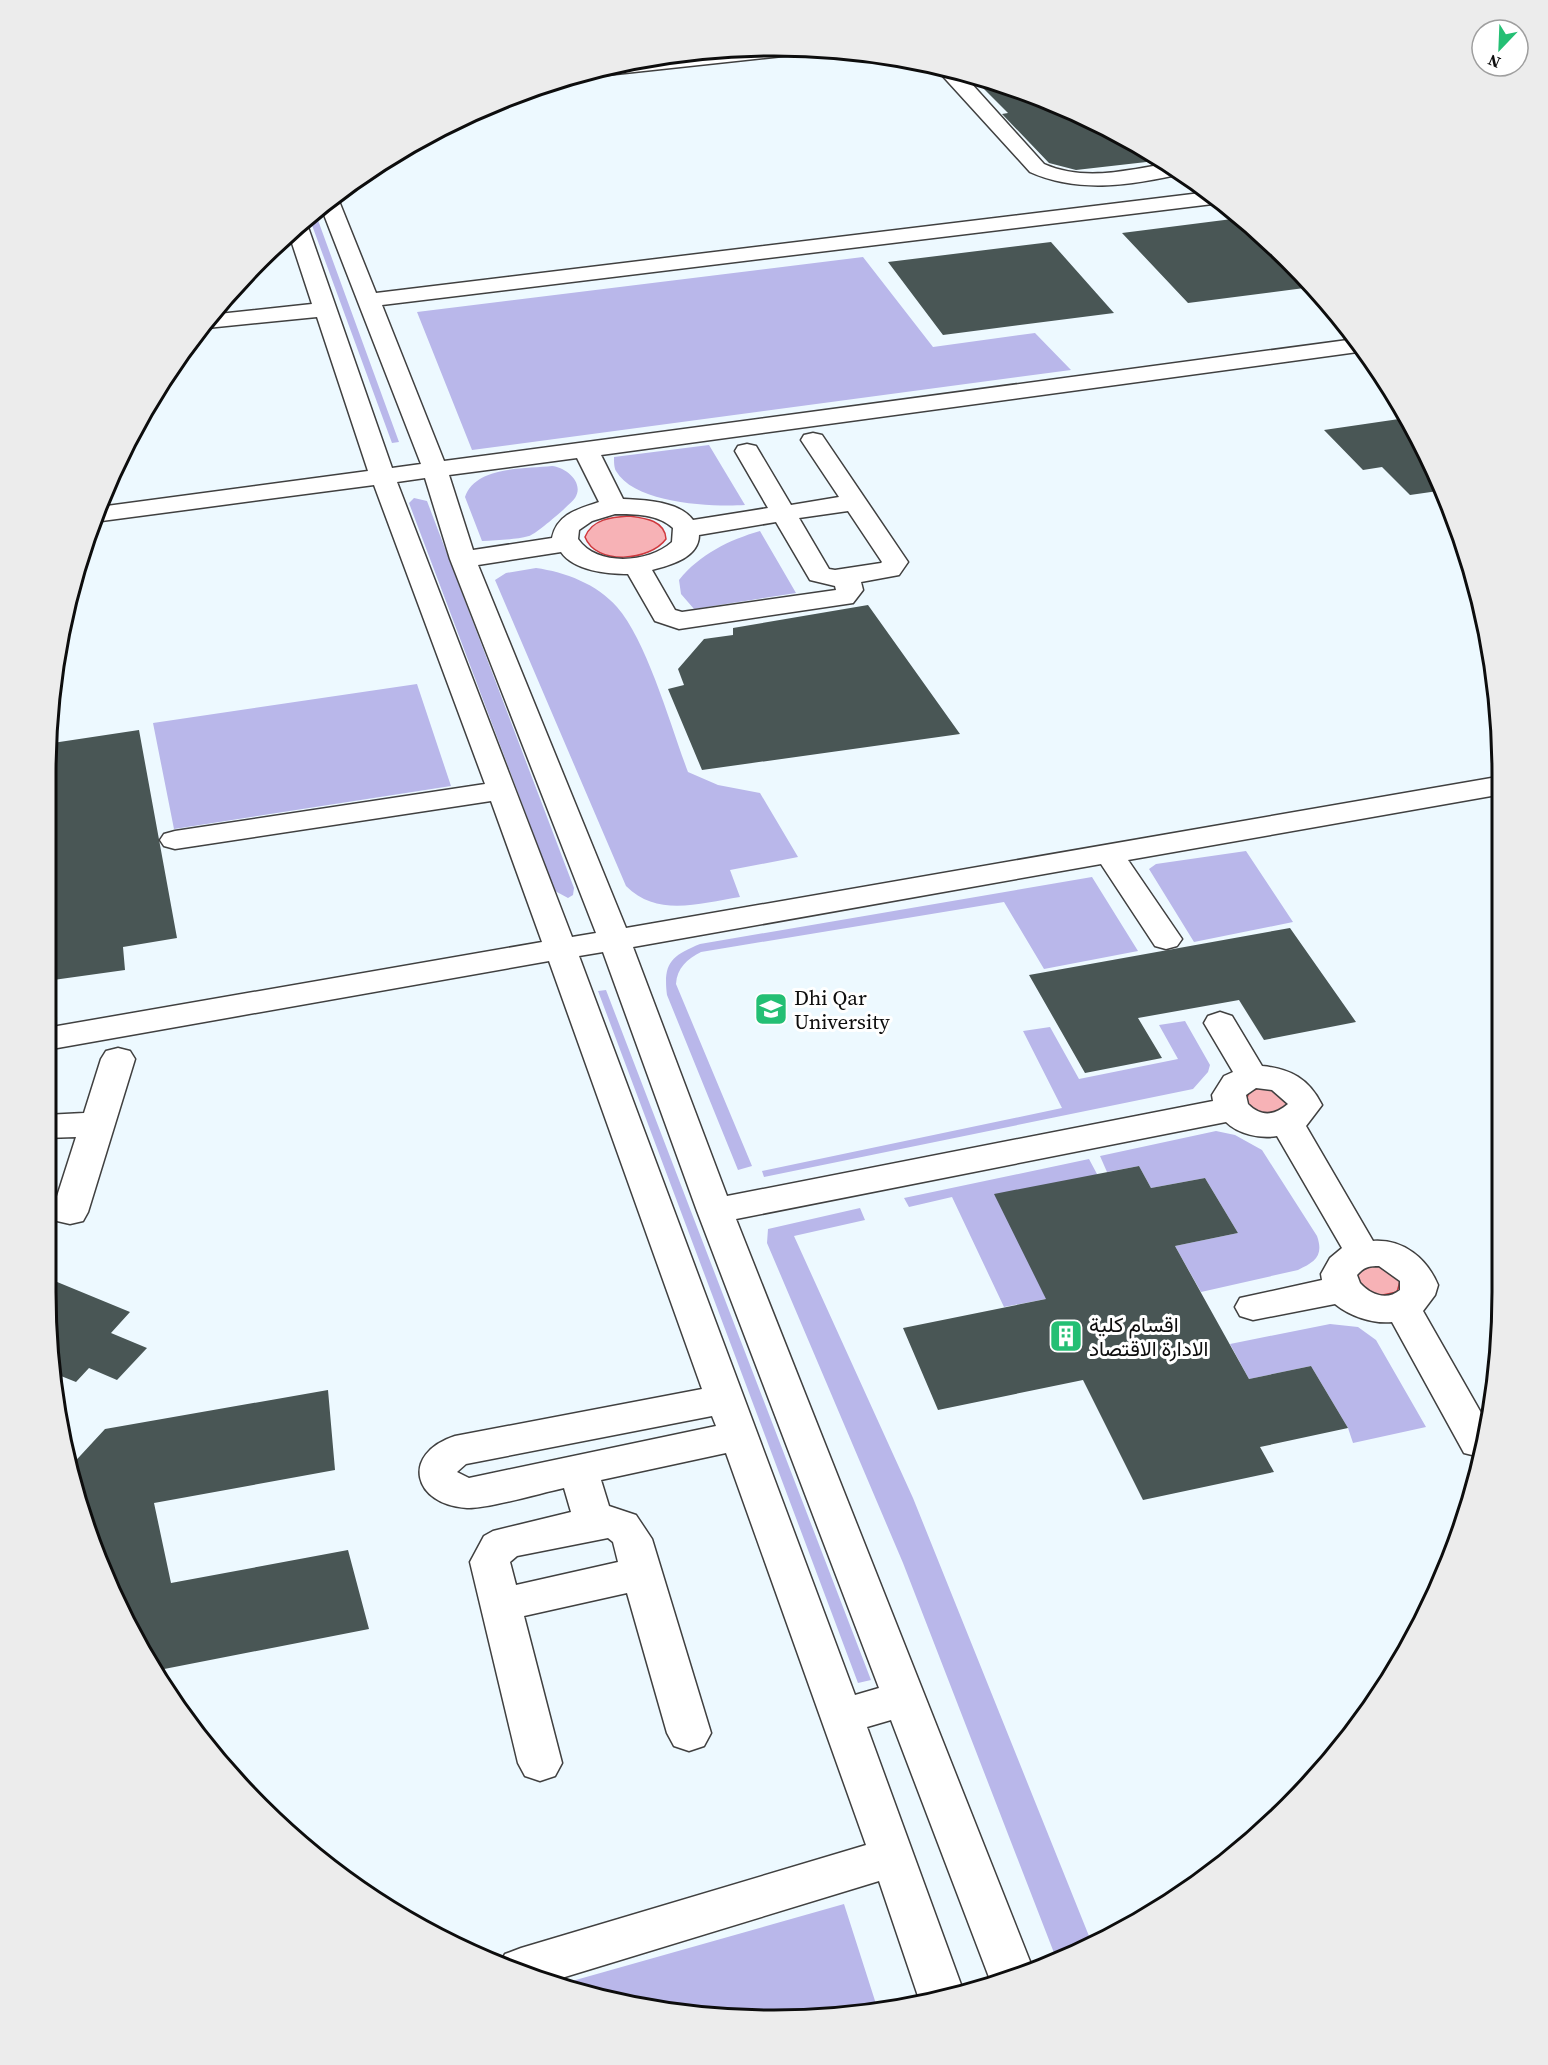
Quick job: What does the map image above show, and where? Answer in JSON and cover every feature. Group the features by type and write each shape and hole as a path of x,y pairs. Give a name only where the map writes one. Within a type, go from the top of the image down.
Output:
{"street":[{"path":"956,79 1037,168 1044,172 1062,178 1086,180 1181,183"},
{"path":"366,292 763,234 1182,183"},
{"path":"366,292 779,251 980,226 1182,184"},
{"path":"332,208 435,469 463,559 615,940 716,1211 1009,1969"},
{"path":"964,210 980,226"},
{"path":"763,234 779,251"},
{"path":"299,235 313,295 502,790 842,1716 939,1990"},
{"path":"219,319 313,295"},
{"path":"105,514 1351,346"},
{"path":"747,451 819,574 830,578 846,577 890,569 895,562 813,441"},
{"path":"586,450 614,506"},
{"path":"685,529 855,502"},
{"path":"614,506 659,510 678,520 685,529 686,538 676,552 655,562 638,566 600,565 572,553 565,544 564,534 569,524 596,510 614,506"},
{"path":"463,559 565,544"},
{"path":"638,566 665,615 680,621 844,597 850,590 846,577"},
{"path":"56,1037 1492,787"},
{"path":"175,840 502,790"},
{"path":"1109,854 1166,939"},
{"path":"1220,1023 1252,1077"},
{"path":"70,1212 118,1059"},
{"path":"1252,1077 1270,1077 1287,1083 1300,1093 1305,1105 1299,1116 1287,1124 1266,1125 1247,1120 1233,1109 1229,1095 1236,1084 1252,1077"},
{"path":"716,1211 1233,1109"},
{"path":"56,1126 98,1124"},
{"path":"1287,1124 1363,1254"},
{"path":"1382,1253 1401,1260 1415,1271 1420,1285 1415,1298 1402,1307 1380,1309 1359,1302 1343,1289 1339,1274 1346,1261 1363,1254 1382,1253"},
{"path":"1253,1307 1343,1289"},
{"path":"1402,1307 1477,1441"},
{"path":"724,1399 455,1451 444,1458 438,1467 437,1477 442,1486 452,1491 469,1493 738,1436"},
{"path":"578,1470 594,1523"},
{"path":"540,1763 490,1562 498,1547 507,1542 594,1523 610,1522 628,1531 689,1733"},
{"path":"500,1605 642,1573"},
{"path":"842,1716 904,1699"},
{"path":"529,1966 893,1857"}],"shaded area":[{"path":"318,220 399,442 392,443 312,224"},
{"path":"863,257 933,347 1035,333 1071,370 472,450 417,312"},
{"path":"709,445 745,505 695,504 656,497 626,482 615,468 614,457"},
{"path":"552,466 568,472 576,481 575,498 529,536 482,541 465,497 471,487 490,474"},
{"path":"414,498 427,501 574,888 573,895 568,898 555,891 409,503"},
{"path":"629,516 647,519 658,524 665,533 666,539 648,552 624,557 600,553 585,537 592,526 603,520"},
{"path":"760,531 796,593 694,609 681,594 679,580 706,555 737,539"},
{"path":"536,568 580,580 600,592 617,607 628,622 648,662 688,772 718,785 760,793 798,857 730,870 740,897 695,905 680,906 652,902 638,896 626,886 495,580 506,573"},
{"path":"417,684 451,786 174,829 153,723"},
{"path":"1246,851 1293,922 1194,942 1149,869 1156,864"},
{"path":"1092,877 1138,951 1044,969 1004,902 701,952 687,961 678,973 676,984 752,1166 738,1170 667,995 666,975 671,962 676,957 700,944"},
{"path":"606,990 871,1680 858,1683 598,991"},
{"path":"1185,1021 1210,1065 1208,1072 1193,1089 764,1177 762,1171 1062,1108 1023,1031 1050,1027 1079,1079 1178,1059 1159,1025"},
{"path":"1259,1088 1274,1089 1287,1103 1286,1108 1269,1113 1254,1110 1246,1101 1249,1092"},
{"path":"1216,1131 1235,1135 1262,1150 1317,1236 1319,1253 1309,1264 1298,1270 1201,1292 1175,1246 1238,1233 1205,1178 1151,1188 1139,1166 1107,1172 1100,1156"},
{"path":"1089,1159 1097,1174 1046,1299 1004,1307 952,1197 909,1207 904,1198"},
{"path":"860,1208 865,1220 794,1236 913,1498 1089,1936 1054,1953 903,1563 767,1243 768,1229"},
{"path":"1378,1265 1401,1278 1397,1292 1378,1296 1359,1285 1357,1275 1365,1267"},
{"path":"1330,1324 1358,1327 1376,1340 1426,1427 1353,1443 1348,1428 1311,1366 1249,1379 1230,1344"},
{"path":"844,1904 875,2002 774,2010 727,2008 634,1996 574,1981"}],"building":[{"path":"982,87 1049,110 1092,130 1149,162 1076,170 1049,163 1002,114 1008,113"},
{"path":"1230,219 1282,266 1303,288 1188,303 1122,233"},
{"path":"1051,242 1114,313 943,335 888,262"},
{"path":"1398,419 1435,491 1410,495 1382,467 1363,470 1324,430"},
{"path":"868,605 960,734 702,770 668,689 684,685 678,669 704,639 733,635 733,628"},
{"path":"139,730 177,938 123,947 125,970 56,980 57,742"},
{"path":"1290,928 1356,1022 1264,1040 1239,1000 1138,1018 1162,1058 1085,1073 1029,975"},
{"name":"اقسام كلية الادارة الاقتصاد","path":"1139,1166 1151,1188 1205,1178 1238,1233 1175,1246 1249,1379 1311,1366 1348,1428 1260,1447 1274,1472 1143,1500 1083,1380 938,1410 903,1328 1046,1299 994,1194"},
{"path":"56,1282 130,1312 111,1333 147,1348 117,1380 89,1368 76,1382 61,1376 57,1338"},
{"path":"328,1390 335,1470 154,1503 171,1583 348,1550 369,1629 164,1669 130,1609 110,1566 80,1477 76,1460 105,1429"}],"place":[{"name":"Dhi Qar University","path":"771,1009"},
{"name":"اقسام كلية الادارة الاقتصاد","path":"1066,1336"}]}
